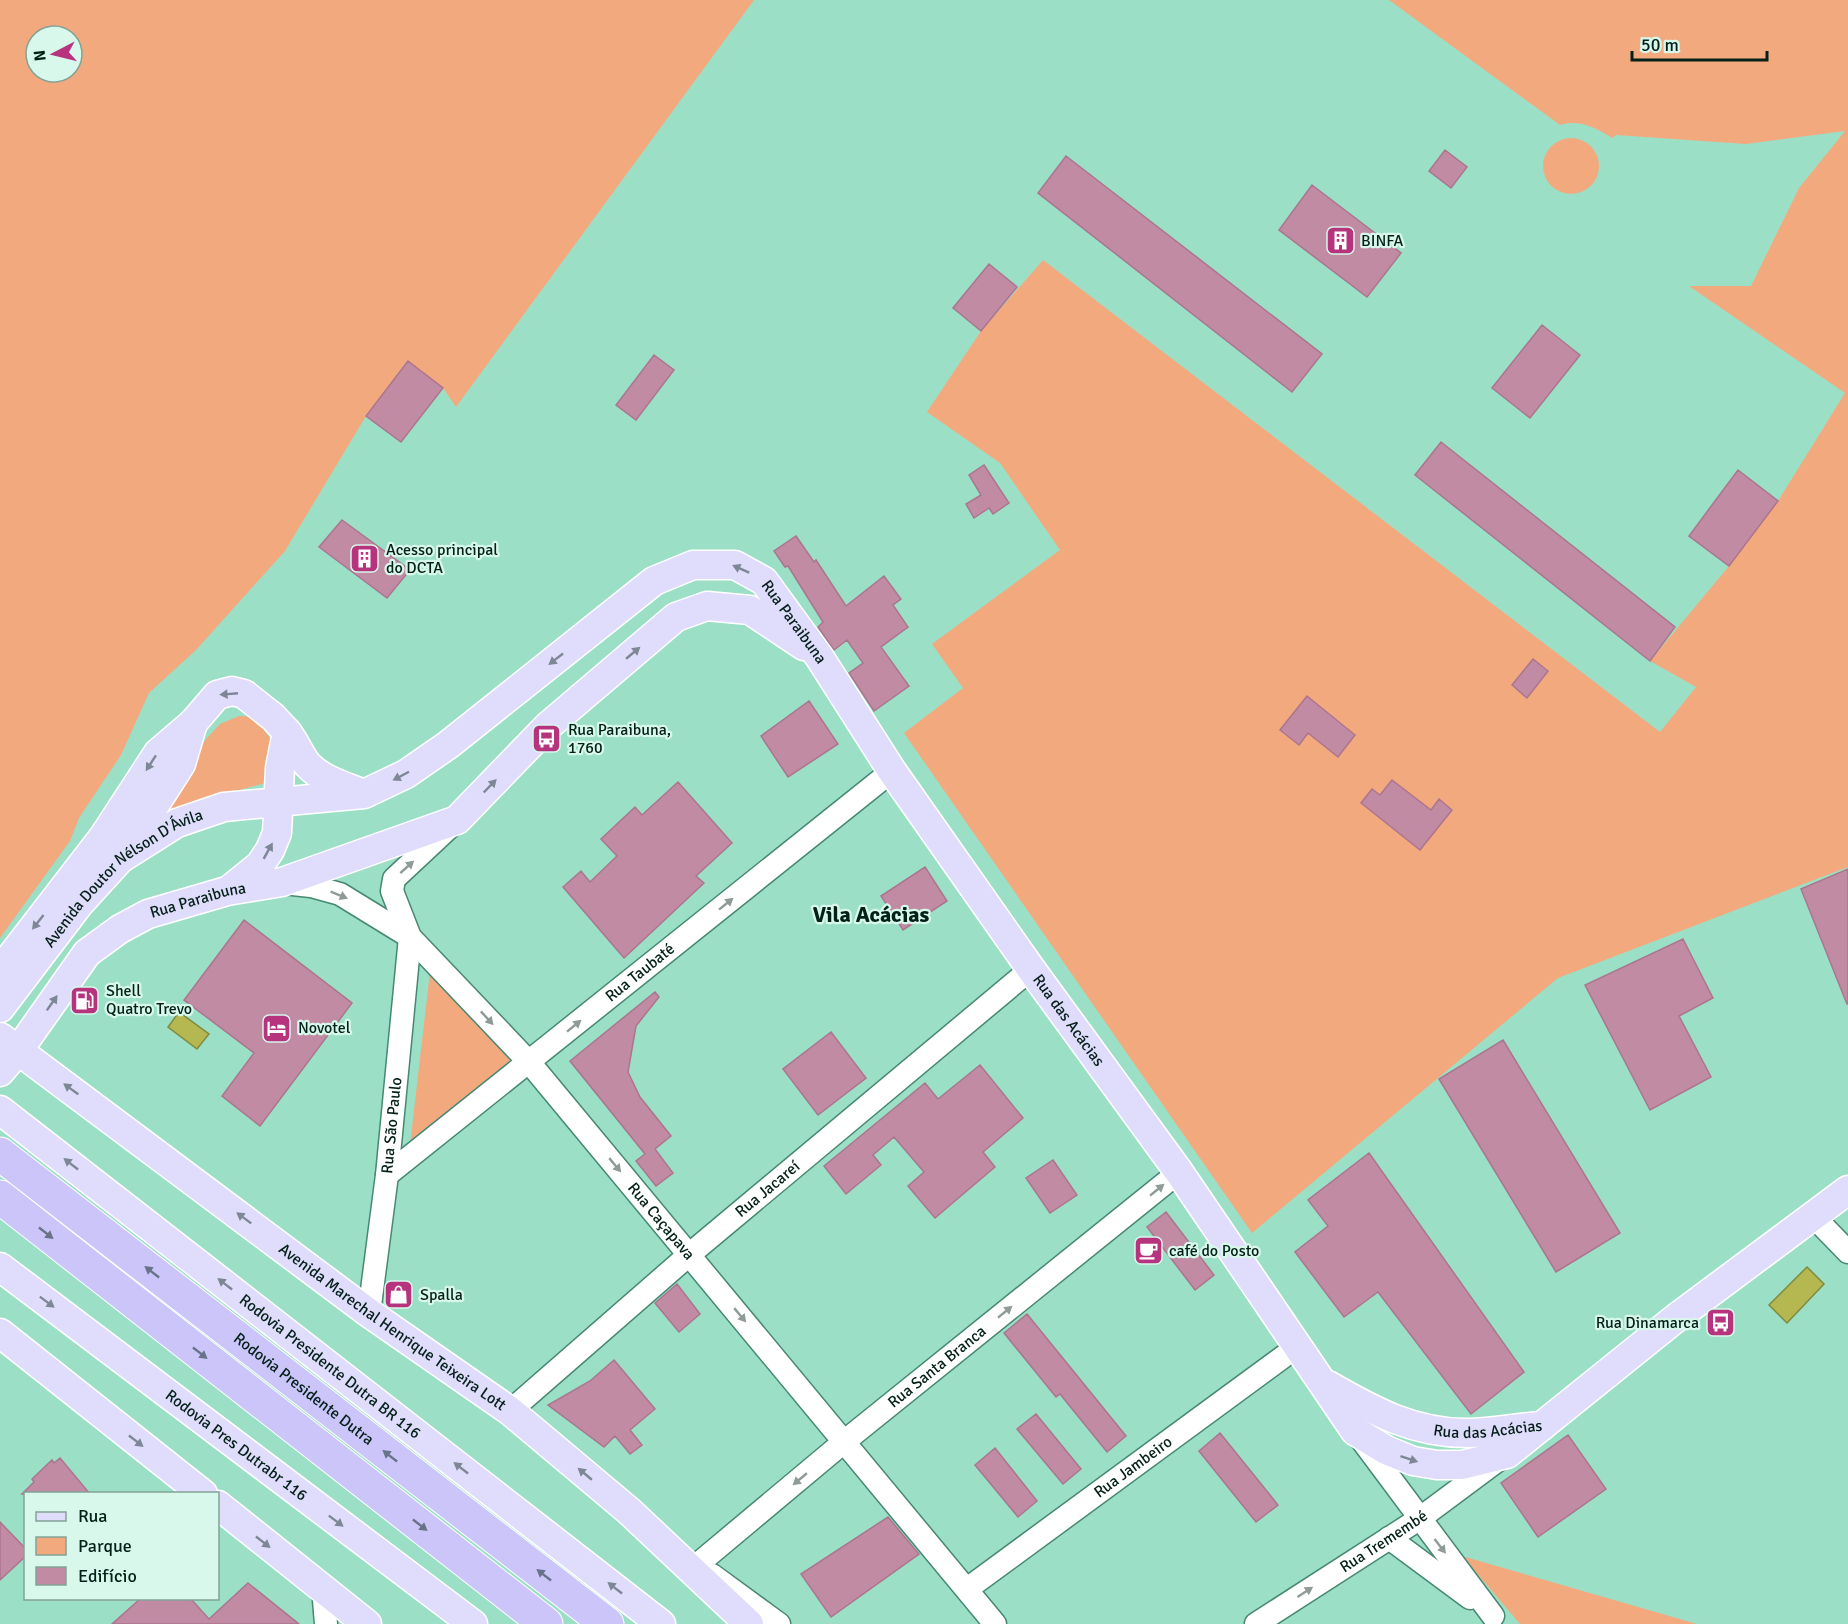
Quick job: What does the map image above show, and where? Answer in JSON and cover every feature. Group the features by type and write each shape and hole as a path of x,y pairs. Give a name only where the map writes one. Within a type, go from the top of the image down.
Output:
{"highway":[{"name":"Rodovia Presidente Dutra","path":"0,1154 607,1624"},
{"path":"0,1197 546,1624"}],"main road":[{"name":"Rua Paraibuna","path":"279,801 364,794 406,774 448,745 654,581 693,565 735,565 764,581 820,658"},
{"name":"Rua Paraibuna","path":"0,1072 9,1044 87,953 120,929 148,914 227,891 282,882 457,820 548,726 676,617 707,606 750,610 820,658"},
{"name":"Rua das Acácias","path":"820,658 892,771 1031,969 1179,1172 1355,1431 1386,1450 1413,1461 1437,1465 1462,1465 1507,1454 1542,1426"},
{"path":"0,971 104,836 158,753 194,723 217,695 232,691 244,694 273,717 287,732 300,748 307,764 329,781 364,794"},
{"path":"120,859 181,764 194,723"},
{"path":"227,891 260,865 277,833 280,768 287,732"},
{"name":"Avenida Doutor Nélson D'Ávila","path":"0,1008 79,904 120,859 177,823 224,807 279,801"},
{"name":"Avenida Marechal Henrique Teixeira Lott","path":"9,1044 369,1313 510,1411 630,1511"},
{"name":"Rodovia Presidente Dutra BR 116","path":"0,1110 661,1624"},
{"path":"1542,1426 1676,1318 1848,1190"},
{"name":"Rodovia Pres Dutrabr 116","path":"0,1267 473,1624"},
{"path":"0,1334 200,1492"},
{"path":"0,1357 90,1404"},
{"name":"Rua das Acácias","path":"1321,1381 1378,1414 1413,1427 1440,1433 1472,1433 1542,1426"},
{"path":"219,1506 323,1588 353,1620"},
{"path":"630,1511 749,1624"}],"street":[{"name":"Rua Taubaté","path":"387,1175 892,771"},
{"name":"Rua Paraibuna","path":"410,937 392,891 394,879 457,820"},
{"name":"Rua Caçapava","path":"282,882 311,886 340,894 410,937 529,1062 995,1624"},
{"name":"Rua São Paulo","path":"369,1313 387,1175 410,937"},
{"name":"Rua Jacareí","path":"510,1411 690,1254 1031,969"},
{"name":"Rua Santa Branca","path":"698,1564 845,1441 1179,1172"},
{"path":"1813,1216 1848,1252"},
{"name":"Rua Jambeiro","path":"967,1589 1298,1346"},
{"path":"1355,1431 1497,1620"},
{"name":"Rua Tremembé","path":"1256,1624 1419,1519 1507,1454"},
{"name":"Avenida Marechal Henrique Teixeira Lott","path":"630,1511 779,1624"},
{"path":"1389,1538 1497,1620"},
{"path":"323,1588 326,1624"}],"green space":[{"path":"0,0 754,0 456,407 443,388 408,361 366,416 285,551 196,650 149,693 121,755 79,818 70,841 0,938"},
{"path":"1389,0 1848,0 1848,867 1558,978 1252,1233 904,733 963,688 932,644 1060,550 1000,463 927,412 981,331 1043,260 1660,732 1696,687 1650,661 1729,566 1778,501 1845,393 1689,286 1751,286 1799,188 1845,131 1746,144 1616,135 1612,138 1581,124 1560,125"},
{"path":"1571,138 1582,140 1591,146 1597,155 1599,166 1597,177 1591,186 1582,192 1571,194 1560,192 1551,186 1545,177 1543,166 1545,155 1551,146 1560,140"},
{"path":"239,716 256,717 271,740 269,782 217,796 153,827 206,739 220,724"},
{"path":"431,963 515,1059 410,1145"},
{"path":"1462,1556 1697,1624 1520,1624"}],"shaded area":[{"path":"179,1012 209,1034 197,1049 168,1027"},
{"path":"1807,1267 1824,1284 1787,1323 1769,1305"}],"building":[{"path":"1445,150 1467,167 1451,188 1429,171"},
{"path":"1066,156 1322,354 1292,392 1038,193"},
{"name":"BINFA","path":"1312,185 1401,253 1367,297 1279,230"},
{"path":"989,264 1017,287 981,331 953,308"},
{"path":"1542,325 1580,355 1530,418 1492,388"},
{"path":"654,355 674,370 636,420 616,405"},
{"path":"408,361 443,388 401,442 366,416"},
{"path":"1441,442 1675,627 1650,661 1415,475"},
{"path":"984,465 1009,503 993,514 989,508 974,518 966,504 981,495 969,475"},
{"path":"1738,470 1778,501 1729,566 1689,536"},
{"name":"Acesso principal do DCTA","path":"342,520 410,570 387,598 319,547"},
{"path":"796,536 814,562 816,560 846,606 884,576 901,599 893,605 908,627 881,647 909,686 874,711 849,673 863,663 847,640 834,650 818,627 823,622 788,566 785,567 774,551"},
{"path":"1533,659 1548,671 1527,698 1512,685"},
{"path":"1307,696 1355,735 1338,757 1308,733 1299,745 1280,730"},
{"path":"809,701 838,744 788,777 761,736"},
{"path":"1392,780 1431,810 1439,799 1452,810 1420,850 1361,803 1372,789 1380,795"},
{"path":"678,782 732,843 696,876 704,883 624,958 563,887 581,871 590,882 617,856 601,839 635,807 642,815"},
{"path":"925,867 947,901 903,930 881,896"},
{"path":"1848,869 1848,1004 1847,1004 1801,889"},
{"name":"Novotel","path":"244,920 352,1003 260,1126 222,1096 254,1053 184,1000"},
{"path":"1683,939 1713,998 1679,1016 1711,1077 1650,1110 1585,985"},
{"path":"655,992 659,997 636,1026 628,1072 640,1097 671,1136 655,1149 673,1173 656,1186 636,1161 645,1154 570,1061"},
{"path":"831,1032 866,1078 818,1115 783,1069"},
{"path":"1503,1040 1620,1233 1556,1272 1439,1079"},
{"path":"980,1065 1023,1118 983,1152 995,1167 935,1218 908,1186 924,1172 894,1137 873,1155 881,1165 846,1194 824,1166 925,1083 938,1099"},
{"path":"1369,1153 1524,1372 1471,1414 1378,1292 1344,1317 1295,1252 1328,1226 1308,1200"},
{"path":"1053,1160 1077,1195 1050,1213 1026,1178"},
{"path":"1166,1212 1214,1275 1195,1290 1147,1227"},
{"path":"677,1284 700,1314 679,1332 655,1303"},
{"path":"1027,1314 1126,1436 1107,1452 1060,1394 1056,1397 1004,1333"},
{"path":"614,1360 655,1409 630,1430 642,1445 630,1454 615,1436 604,1447 548,1405 590,1381"},
{"path":"1036,1414 1081,1469 1063,1484 1017,1429"},
{"path":"1220,1433 1278,1505 1256,1522 1199,1451"},
{"path":"1568,1435 1606,1489 1538,1537 1501,1483"},
{"path":"995,1448 1037,1501 1018,1517 975,1465"},
{"path":"60,1458 88,1492 24,1492 34,1482 32,1479 52,1460 54,1463"},
{"path":"888,1517 919,1554 831,1617 801,1574"},
{"path":"0,1522 24,1547 24,1558 0,1580"},
{"path":"248,1583 299,1624 112,1624 139,1600 192,1600 209,1619"}],"place":[{"name":"BINFA","path":"1340,241"},
{"name":"Acesso principal do DCTA","path":"365,559"},
{"name":"Rua Paraibuna, 1760","path":"547,739"},
{"name":"Shell Quatro Trevo","path":"85,1000"},
{"name":"Novotel","path":"277,1028"},
{"name":"café do Posto","path":"1148,1251"},
{"name":"Spalla","path":"399,1295"},
{"name":"Rua Dinamarca","path":"1720,1323"}],"district":[{"name":"Vila Acácias","path":"871,914"}]}
